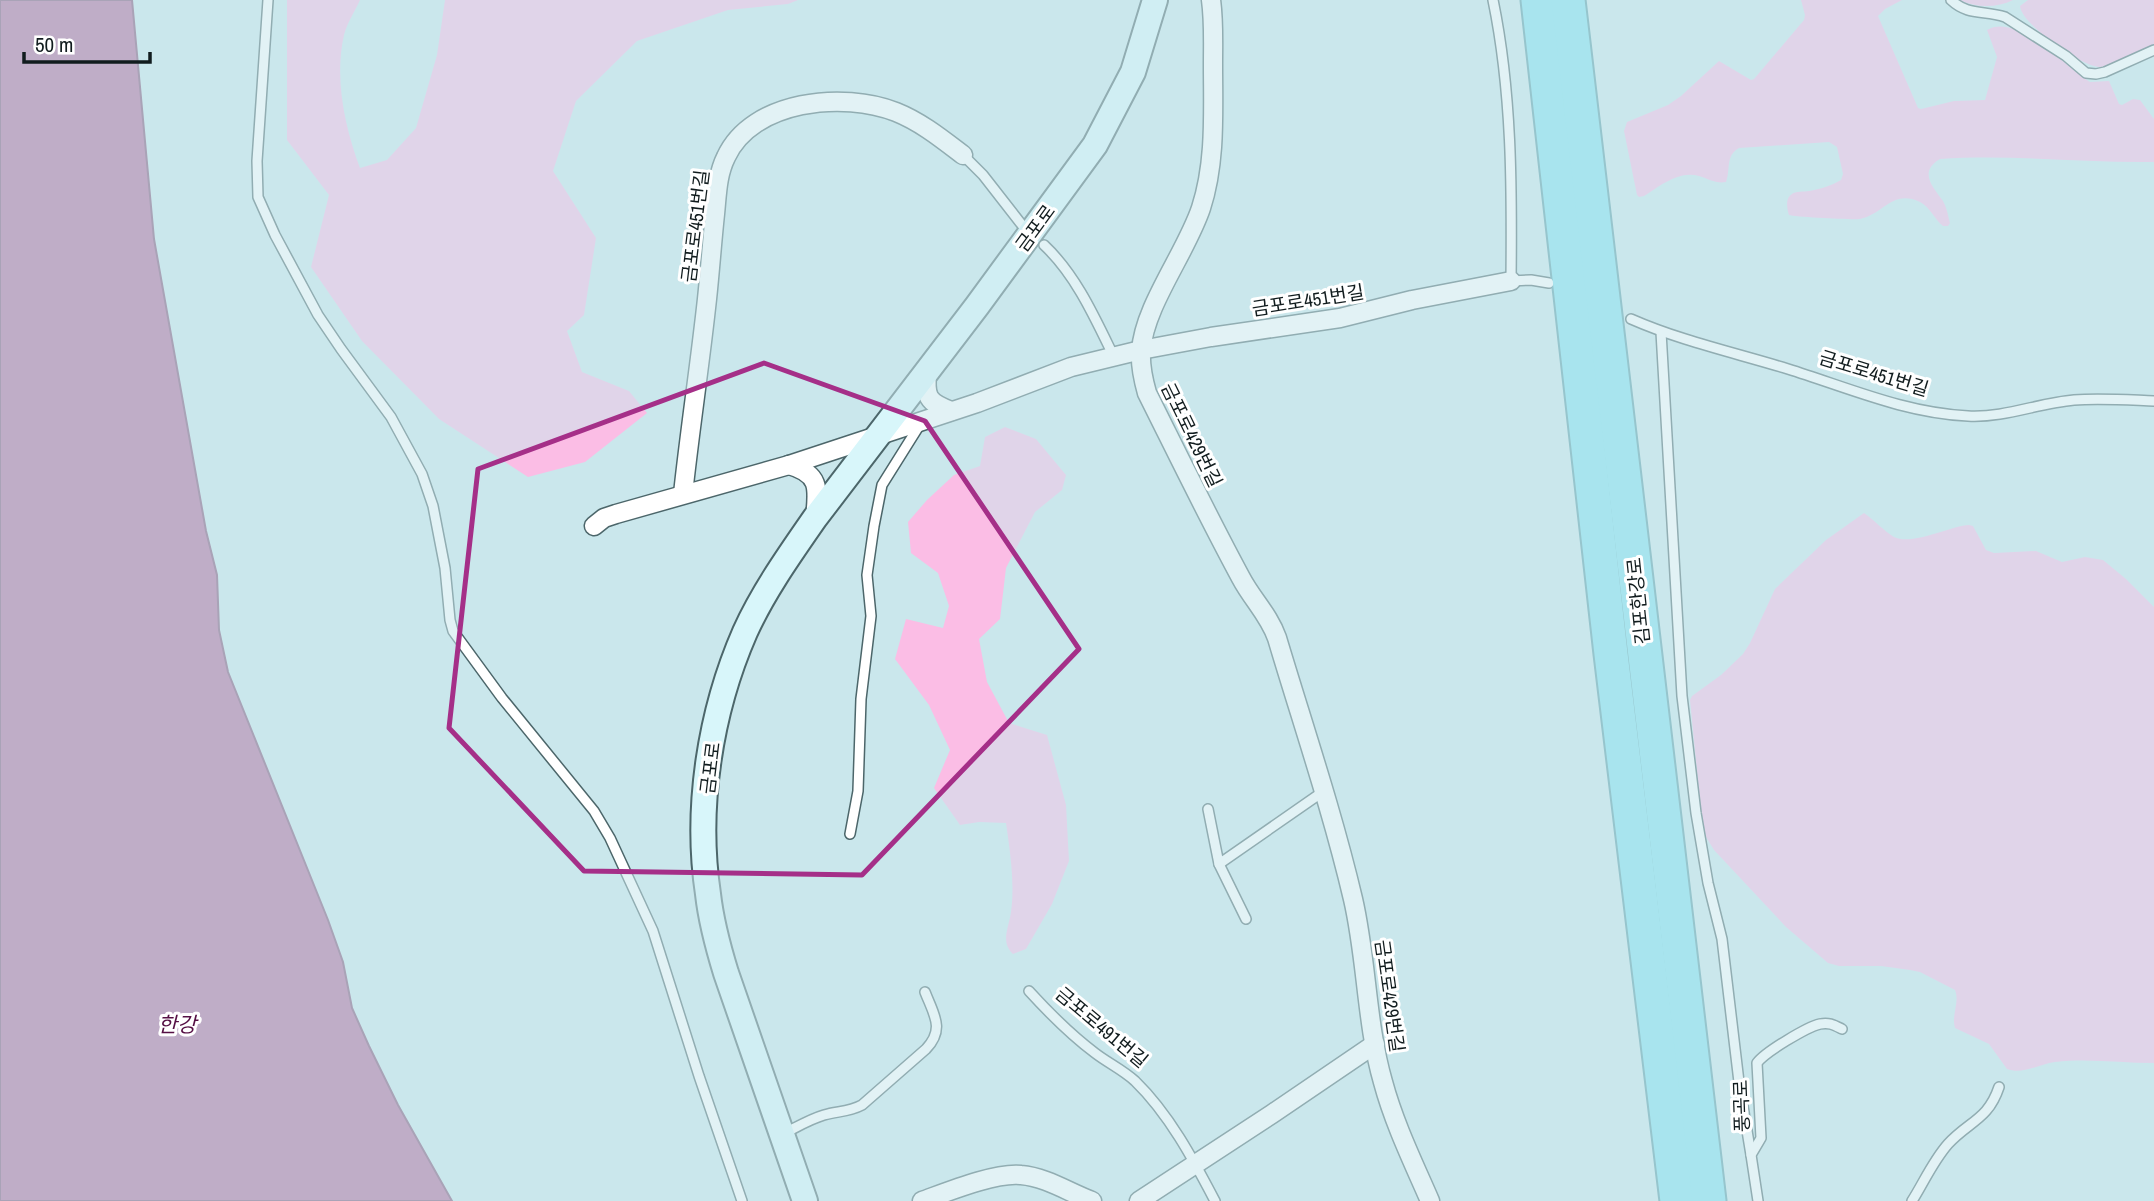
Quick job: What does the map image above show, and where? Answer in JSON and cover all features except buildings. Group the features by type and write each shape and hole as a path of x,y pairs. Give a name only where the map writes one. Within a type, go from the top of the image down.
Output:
{"highway":[{"name":"김포한강로","path":"1538,0 1611,654 1677,1201"},
{"name":"김포한강로","path":"1568,0 1709,1201"}],"main road":[{"name":"금포로","path":"805,1201 729,984 707,893 705,811 713,738 722,699 745,632 766,593 815,518 977,306 1095,145 1133,72 1155,0"}],"street":[{"name":"금포로429번길","path":"1212,0 1212,158 1200,209 1190,236 1146,325 1141,350 1141,373 1147,393 1242,580 1272,624 1324,792 1356,911 1382,1081 1430,1201"},
{"name":"금포로451번길","path":"683,494 718,188 726,156 736,141 749,127 774,113 825,102 844,102 894,111 913,120 963,155"},
{"name":"금포로451번길","path":"878,436 1071,368 1141,350 1340,318 1412,300 1511,281"},
{"path":"927,371 925,389 930,399 937,406 951,411"},
{"path":"594,526 616,514 789,465 878,436"},
{"path":"789,465 803,469 816,482 818,493 815,518"},
{"path":"1139,1201 1375,1044"},
{"path":"795,1172 820,1201"},
{"path":"922,1201 993,1179 1021,1175 1044,1181 1093,1201"}],"lane":[{"path":"268,0 257,161 257,187 262,208 318,315 391,417 422,474 433,506 453,631 502,698 594,811 630,878 653,931 742,1201"},
{"path":"1493,0 1506,83 1511,281"},
{"path":"1951,0 1963,10 2004,17 2044,41 2087,73 2105,72 2154,50"},
{"name":"금포로451번길","path":"963,155 1022,225"},
{"path":"1044,245 1054,254 1077,287 1114,357"},
{"name":"금포로451번길","path":"1511,281 1549,283"},
{"name":"금포로451번길","path":"1631,319 1661,332 1920,411 1971,416 2073,400 2154,401"},
{"path":"1661,332 1684,709 1696,813 1708,883 1722,939 1738,1082 1751,1155"},
{"path":"850,834 858,791 861,699 871,616 867,575 874,526 882,485 921,421"},
{"path":"1219,864 1324,792"},
{"path":"1208,809 1219,864 1246,919"},
{"name":"금포로491번길","path":"1029,991 1092,1051 1138,1084 1177,1134 1215,1201"},
{"path":"782,1135 810,1120 850,1111 862,1105 926,1049 934,1040 938,1029 925,992"},
{"name":"풍곡로","path":"1758,1201 1751,1155 1761,1138 1757,1063 1769,1051 1819,1024 1830,1023 1842,1029"},
{"path":"1912,1201 1940,1154 1963,1130 1987,1111 1999,1087"}],"highlighted area":[{"path":"764,363 925,421 1079,649 862,875 584,871 449,728 478,469"}],"shaded area":[{"path":"287,0 360,0 344,35 340,69 346,120 360,168 387,160 416,128 437,55 445,0 798,0 788,4 728,10 637,41 576,101 553,171 596,238 584,315 567,331 582,372 629,391 647,413 585,462 528,477 439,419 362,341 311,267 329,195 287,140"},
{"path":"1801,0 1902,0 1878,16 1918,108 1921,109 1954,101 1985,100 1997,57 1987,30 1999,26 2012,28 2040,44 2090,82 2109,81 2119,104 2133,99 2140,100 2154,119 2154,162 1940,159 1933,164 1929,174 1932,185 1945,206 1950,223 1948,226 1943,226 1924,204 1902,198 1860,219 1789,215 1787,201 1793,193 1821,188 1841,180 1843,174 1837,147 1829,142 1739,148 1730,159 1726,182 1684,175 1639,197 1624,131 1627,122 1668,105 1719,61 1751,80 1754,79 1804,20"},
{"path":"1960,0 2013,0 1987,6"},
{"path":"2028,0 2154,0 2154,44 2112,65 2090,65 2053,43 2030,23 2020,6"},
{"path":"1005,427 1036,439 1066,475 1062,490 1035,512 1006,568 1000,619 979,639 987,682 1009,723 1047,735 1066,805 1069,861 1052,904 1026,949 1013,954 1006,939 1011,912 1012,868 1006,823 979,822 960,825 934,788 950,750 929,705 895,659 906,619 943,628 949,606 938,573 911,553 908,522 954,475 980,466 985,437"},
{"path":"1864,513 1890,535 1902,539 1969,525 1973,526 1986,550 1994,553 2036,551 2062,562 2085,557 2103,560 2154,607 2154,1063 2067,1061 2025,1070 2007,1069 1989,1044 1955,1028 1955,990 1920,972 1881,966 1839,966 1828,963 1786,927 1714,850 1706,837 1690,700 1743,654 1775,589 1826,540"}],"water":[{"name":"한강","path":"0,0 132,0 154,239 206,531 217,575 219,630 228,672 328,920 343,962 352,1008 398,1105 452,1201 0,1201"}]}
